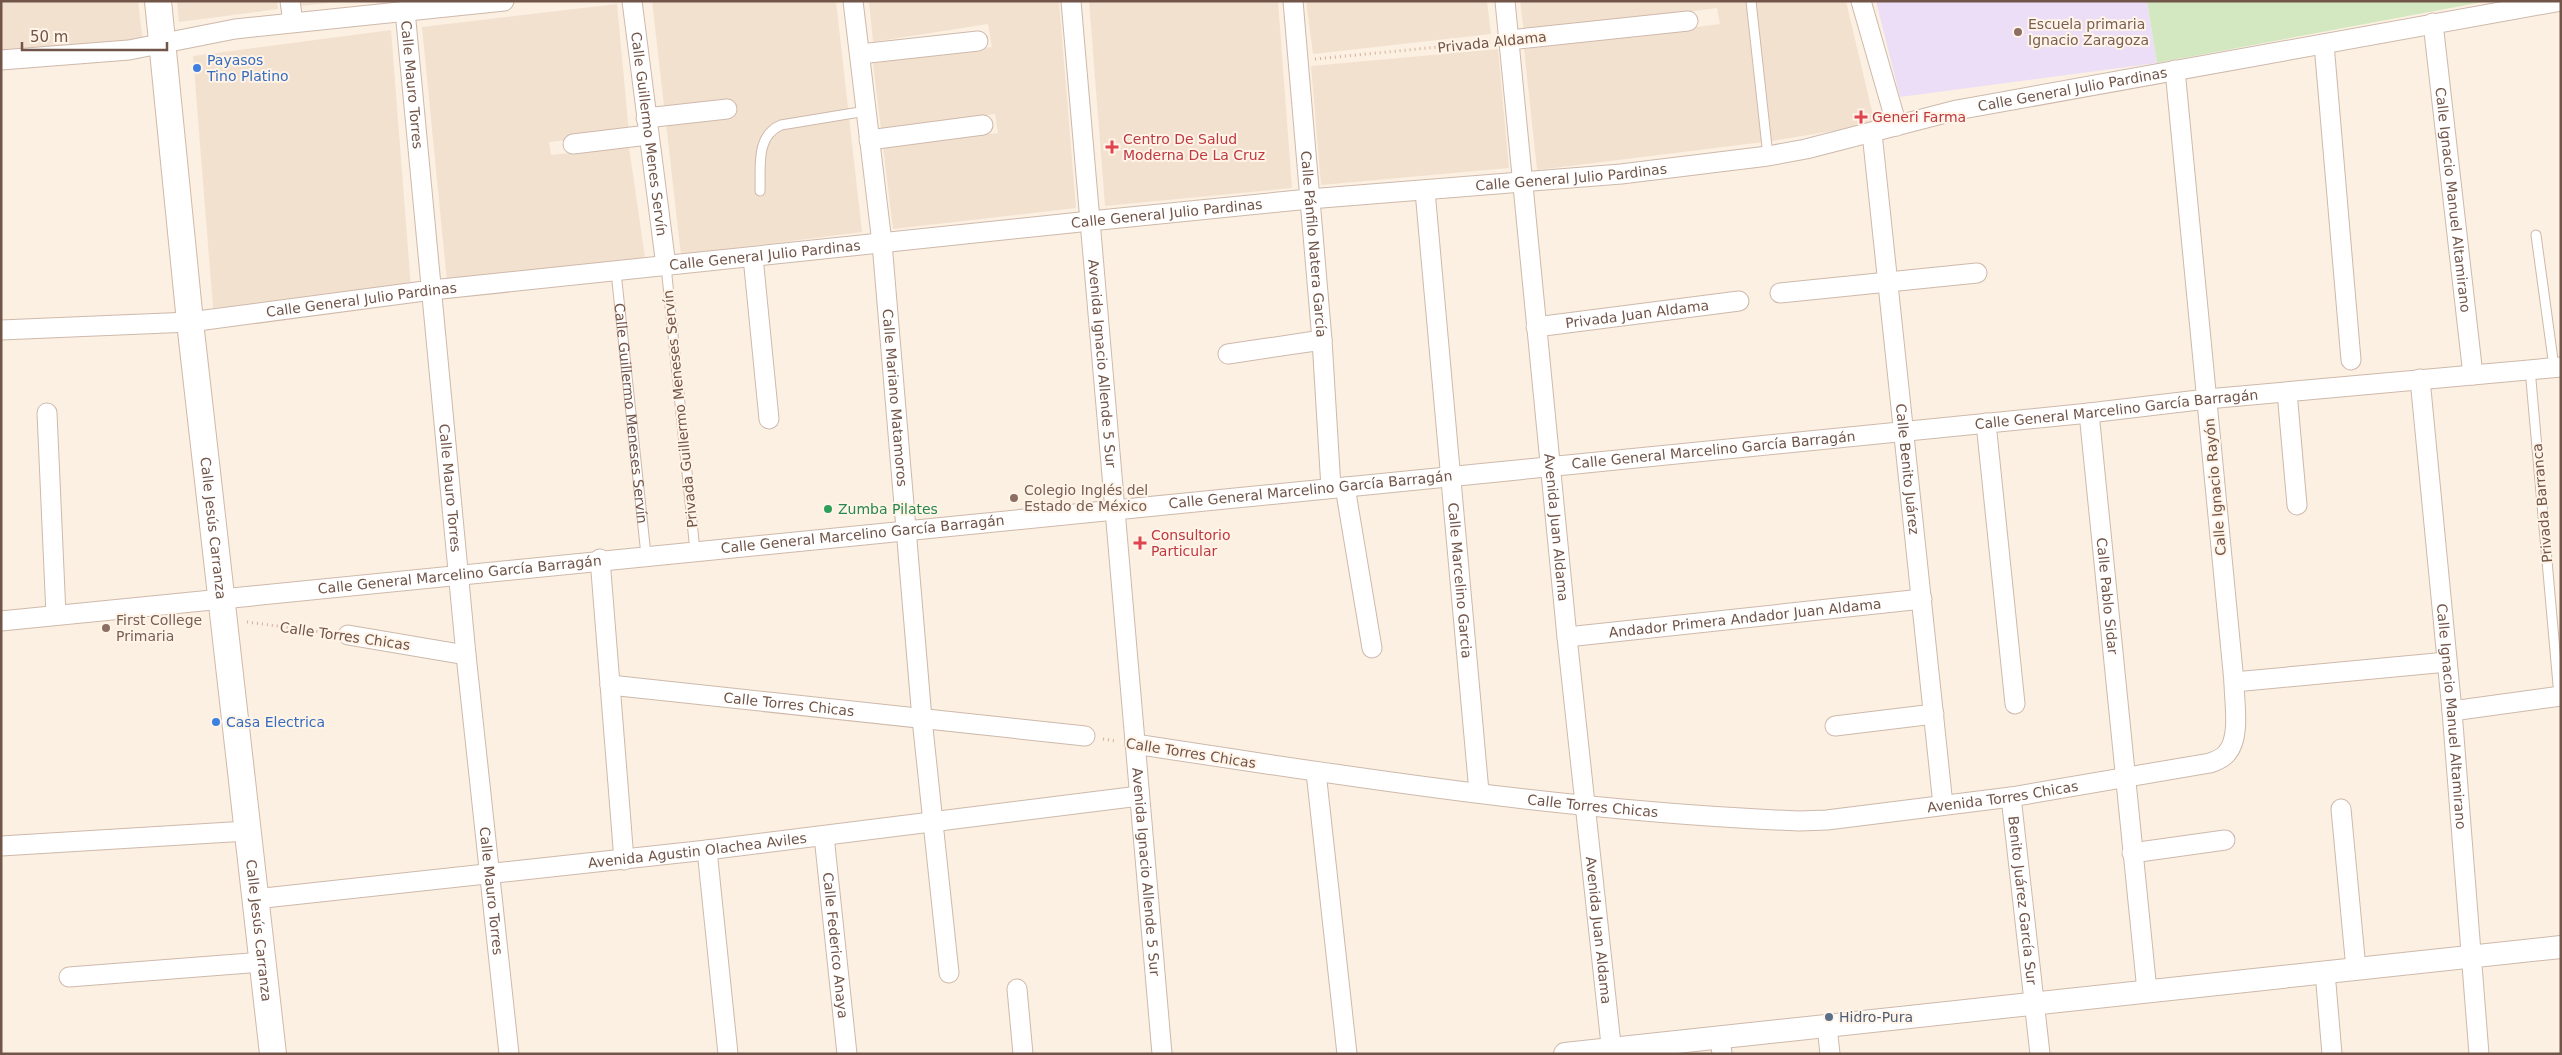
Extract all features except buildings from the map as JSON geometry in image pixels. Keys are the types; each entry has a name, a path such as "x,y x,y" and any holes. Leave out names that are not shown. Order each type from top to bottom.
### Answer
{"main road":[{"name":"Calle Jesús Carranza","path":"158,1 190,322 273,1054"}],"street":[{"path":"290,1 293,22"},
{"path":"1,60 91,54 235,29 504,1"},
{"name":"Calle Guillermo Menes Servín","path":"632,1 666,266"},
{"name":"Calle Mariano Matamoros","path":"854,1 882,244 908,531 922,718 935,823 949,973"},
{"name":"Avenida Ignacio Allende 5 Sur","path":"1071,1 1162,1054"},
{"name":"Calle Pánfilo Natera García","path":"1293,1 1309,200 1338,487 1372,648"},
{"name":"Avenida Juan Aldama","path":"1505,1 1584,804 1612,1051"},
{"path":"1861,1 1897,126"},
{"name":"Calle General Julio Pardinas","path":"1,330 190,322 432,290 1090,221 1309,200 1524,183 1768,156 1872,133 1957,110 2561,1"},
{"name":"Calle Mauro Torres","path":"405,12 458,575 488,874 509,1054"},
{"name":"Privada Aldama","path":"1509,40 1688,21"},
{"name":"Calle Ignacio Manuel Altamirano","path":"2433,24 2474,374"},
{"path":"860,54 978,41"},
{"path":"2324,44 2351,360"},
{"name":"Calle Ignacio Rayón","path":"2175,70 2234,682 2234,728 2232,743 2227,753"},
{"path":"573,144 727,109"},
{"path":"869,140 983,125"},
{"name":"Calle Benito Juárez","path":"1872,133 1905,431 1943,805"},
{"name":"Calle Marcelino Garcia","path":"1425,191 1449,477 1479,792"},
{"path":"753,257 768,419"},
{"path":"1780,293 1977,273"},
{"name":"Privada Juan Aldama","path":"1536,327 1739,301"},
{"path":"1228,354 1322,340"},
{"name":"Calle General Marcelino García Barragán","path":"1,621 56,615 223,610 458,575 600,559 908,531 1114,508 1449,477 2089,413 2206,399 2557,367"},
{"name":"Calle Ignacio Manuel Altamirano","path":"2420,379 2452,711 2479,1054"},
{"path":"2287,392 2297,505"},
{"path":"47,412 56,615"},
{"name":"Calle Pablo Sidar","path":"2089,413 2124,779 2147,991"},
{"path":"1986,423 2015,704"},
{"path":"600,559 624,860"},
{"name":"Andador Primera Andador Juan Aldama","path":"1567,637 1922,599"},
{"name":"Calle Torres Chicas","path":"348,635 466,655"},
{"path":"2234,682 2447,662"},
{"name":"Calle Torres Chicas","path":"610,685 1085,736"},
{"path":"2452,711 2560,696"},
{"path":"1835,726 1934,714"},
{"name":"Calle Torres Chicas","path":"1135,744 1316,772 1479,792 1584,804 1773,820"},
{"name":"Avenida Torres Chicas","path":"1773,820 1827,820 2011,797 2210,763 2227,753"},
{"path":"1316,772 1347,1054"},
{"name":"Avenida Agustin Olachea Aviles","path":"256,900 624,860 935,823 1139,796"},
{"name":"Benito Juárez García Sur","path":"2011,797 2040,1054"},
{"path":"2341,809 2356,969"},
{"path":"1,846 247,831"},
{"name":"Calle Federico Anaya","path":"824,836 847,1054"},
{"path":"2132,853 2225,840"},
{"path":"707,850 728,1054"},
{"path":"1565,1054 1721,1046 1828,1026 2561,947"},
{"path":"69,977 262,962"},
{"path":"2325,972 2332,1054"},
{"path":"1017,989 1023,1054"},
{"path":"1828,1026 1830,1054"}],"lane":[{"path":"1751,1 1768,156"},
{"path":"760,192 761,150 764,138 772,128 866,111"},
{"path":"2536,235 2557,367"},
{"name":"Privada Guillermo Meneses Servín","path":"666,266 695,551"},
{"name":"Calle Guillermo Meneses Servín","path":"616,272 646,556"},
{"name":"Privada Barranca","path":"2530,369 2560,696"}],"path":[{"name":"Privada Aldama","path":"1297,61 1509,40"},
{"name":"Calle Torres Chicas","path":"223,610 348,635"},
{"name":"Calle Torres Chicas","path":"1085,736 1135,744"}],"shaded area":[{"path":"1,1 138,1 143,42 1,51"},
{"path":"177,1 277,1 278,9 179,22"},
{"path":"301,1 347,1 301,6"},
{"path":"652,1 836,1 862,232 681,255"},
{"path":"869,1 1059,1 1076,208 893,229 883,147 998,133 995,114 881,130 873,63 992,47 988,24 873,42"},
{"path":"1089,1 1278,1 1292,188 1105,206"},
{"path":"1306,1 1487,1 1491,34 1313,54"},
{"path":"1520,1 1846,1 1875,124 1772,141 1537,170 1524,49 1720,24 1717,8 1524,33"},
{"name":"Escuela primaria Ignacio Zaragoza","path":"1876,1 2147,1 2157,63 1900,97"},
{"path":"617,4 629,133 549,142 551,155 629,147 645,258 447,282 422,27"},
{"path":"391,30 411,288 213,308 193,56"},
{"path":"1498,49 1509,168 1321,185 1311,66"}],"green space":[{"path":"2147,1 2488,1 2157,63"}],"place":[{"name":"Escuela primaria Ignacio Zaragoza","path":"2018,32"},
{"name":"Payasos Tino Platino","path":"197,68"},
{"name":"Generi Farma","path":"1861,117"},
{"name":"Centro De Salud Moderna De La Cruz","path":"1112,147"},
{"name":"Colegio Inglés del Estado de México","path":"1014,498"},
{"name":"Zumba Pilates","path":"828,509"},
{"name":"Consultorio Particular","path":"1140,543"},
{"name":"First College Primaria","path":"106,628"},
{"name":"Casa Electrica","path":"216,722"},
{"name":"Hidro-Pura","path":"1829,1017"}]}
